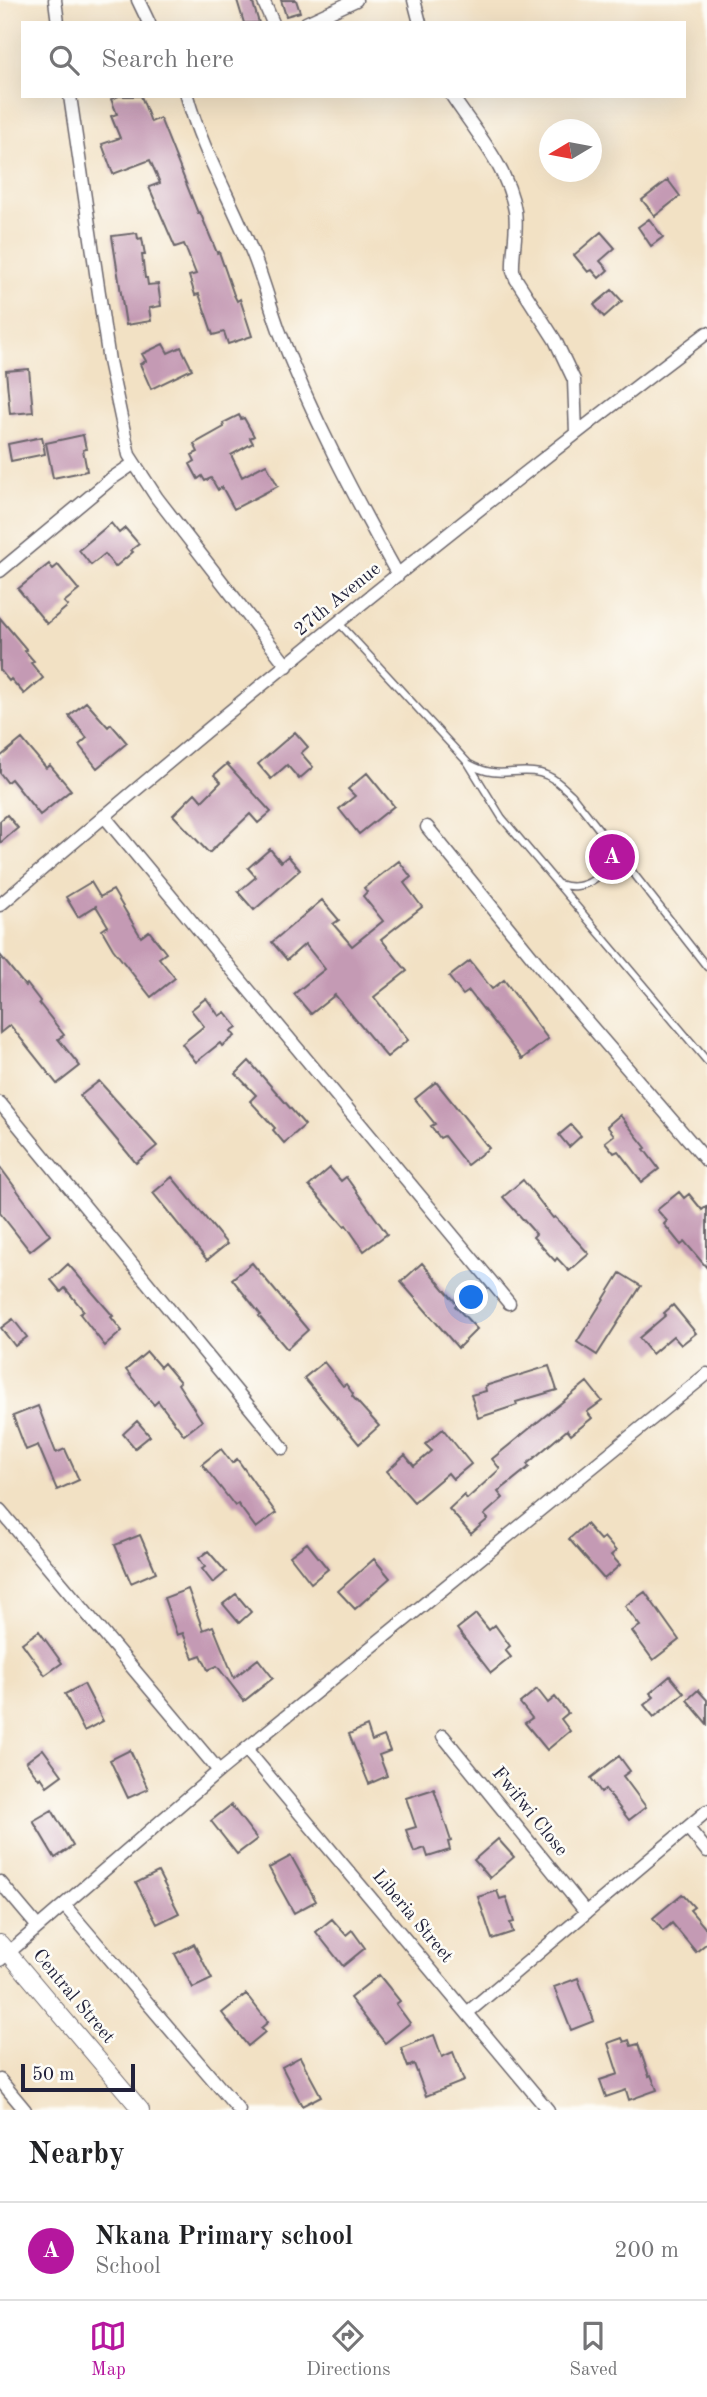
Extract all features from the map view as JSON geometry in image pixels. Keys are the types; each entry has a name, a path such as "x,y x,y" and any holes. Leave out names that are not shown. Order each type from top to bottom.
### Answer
{"street":[{"path":"55,0 58,21"},
{"path":"138,0 148,21"},
{"path":"263,0 272,21"},
{"path":"310,21 356,0"},
{"path":"414,0 419,21"},
{"path":"70,98 109,361 125,439 133,464 288,666"},
{"path":"188,98 195,125 254,255 279,330 324,436 398,575"},
{"path":"453,98 499,168 510,191 515,212 513,271 555,340 574,380 576,433"},
{"name":"27th Avenue","path":"0,905 104,816 492,498 707,332"},
{"path":"0,571 111,479 133,464"},
{"path":"104,816 509,1303"},
{"path":"427,827 547,975 707,1161"},
{"path":"0,1103 283,1448"},
{"path":"3,1952 38,1927 219,1771 707,1374"},
{"path":"0,1510 219,1771"},
{"name":"Fwifwi Close","path":"443,1736 586,1912"},
{"name":"Liberia Street","path":"246,1749 548,2110"},
{"path":"467,2013 707,1811"},
{"path":"688,1828 707,1851"},
{"path":"0,1882 38,1927"},
{"path":"64,1905 239,2110"},
{"name":"Central Street","path":"3,1952 141,2110"},
{"path":"0,2080 25,2110"}],"lane":[{"path":"339,624 468,763 502,818 707,1061"},
{"path":"468,763 489,772 539,773 556,780 572,795 707,967"},
{"path":"558,883 573,887 595,880 606,868 611,844"}],"building":[{"path":"237,0 252,0 258,21 243,21"},
{"path":"281,0 296,0 300,12 286,16"},
{"path":"142,98 151,122 160,118 198,213 200,212 217,253 219,252 234,295 237,301 240,299 252,336 228,344 224,332 213,335 199,294 195,295 189,276 196,274 184,244 175,247 149,187 160,183 150,160 113,174 102,144 120,138 111,116 117,114 111,99"},
{"path":"668,180 680,196 655,216 642,200"},
{"path":"649,219 663,237 651,246 638,227"},
{"path":"601,232 615,248 600,261 608,270 599,278 592,270 588,272 574,255"},
{"path":"137,233 138,239 142,238 145,278 148,285 158,284 161,306 149,308 151,321 126,325 112,236"},
{"path":"612,290 622,301 604,317 594,305"},
{"path":"163,344 168,353 181,347 192,369 151,389 140,364 146,361 142,354"},
{"path":"29,369 33,412 10,414 6,371"},
{"path":"239,415 241,419 244,418 254,436 250,438 253,443 231,455 242,477 266,464 278,486 234,509 222,487 218,490 211,478 205,481 202,476 198,479 190,464 195,461 192,455 198,452 194,444"},
{"path":"83,435 87,471 53,478 46,443"},
{"path":"42,437 45,454 11,461 8,444"},
{"path":"111,523 119,533 125,528 139,544 115,567 105,554 91,565 79,550"},
{"path":"49,564 53,569 58,565 79,590 64,602 68,606 47,624 18,589"},
{"path":"0,618 27,650 25,651 34,661 31,663 43,678 24,694 0,670"},
{"path":"86,702 108,727 111,724 127,743 97,768 79,745 87,738 69,716"},
{"path":"295,732 308,747 301,753 313,767 299,779 287,765 271,779 258,764"},
{"path":"22,739 46,768 50,765 71,790 40,815 11,779 7,782 0,773 0,757"},
{"path":"227,764 271,812 258,823 250,814 209,853 173,815 195,793 202,801 221,782 214,775"},
{"path":"367,773 394,806 359,834 339,809 355,796 348,789"},
{"path":"7,815 18,828 0,843 0,821"},
{"path":"270,849 281,862 288,856 300,870 254,910 238,892 256,877 248,868"},
{"path":"399,861 411,877 404,883 422,907 381,939 407,971 374,997 408,1040 387,1057 335,995 311,1014 294,994 325,969 305,944 287,960 272,942 322,900 339,920 333,924 352,946 383,921 363,896 367,892 364,888"},
{"path":"91,882 100,897 113,890 141,937 149,931 166,953 159,958 175,978 151,997 113,949 102,930 108,926 96,906 78,917 66,897"},
{"path":"0,955 40,1001 64,1035 58,1039 80,1066 57,1084 10,1025 0,1033"},
{"path":"470,961 492,989 504,980 548,1039 522,1059 469,991 463,995 449,977"},
{"path":"206,998 219,1016 225,1012 237,1027 231,1031 235,1036 222,1046 220,1043 196,1062 182,1044 204,1026 191,1010"},
{"path":"249,1061 305,1125 284,1143 273,1130 275,1128 250,1101 256,1095 236,1074"},
{"path":"99,1081 157,1146 136,1163 80,1096"},
{"path":"436,1082 489,1148 467,1165 444,1136 440,1138 431,1126 435,1124 415,1099"},
{"path":"620,1115 659,1169 642,1182 618,1151 614,1153 605,1142 614,1135 607,1126"},
{"path":"571,1125 581,1136 569,1147 559,1135"},
{"path":"0,1167 50,1235 30,1251 0,1213"},
{"path":"330,1168 341,1181 346,1177 387,1234 364,1251 346,1225 344,1226 309,1186"},
{"path":"172,1177 227,1244 207,1260 153,1193"},
{"path":"523,1180 553,1218 555,1217 589,1254 569,1271 557,1258 555,1261 533,1237 536,1234 503,1197"},
{"path":"679,1192 684,1198 689,1194 702,1210 707,1206 707,1268 685,1242 681,1245 664,1224 667,1221 657,1210"},
{"path":"252,1263 308,1330 287,1349 232,1279"},
{"path":"422,1263 457,1304 455,1306 477,1329 458,1348 401,1282"},
{"path":"68,1264 113,1316 111,1317 122,1331 105,1346 80,1314 84,1311 65,1288 61,1292 51,1280"},
{"path":"620,1273 641,1286 597,1355 577,1342"},
{"path":"673,1305 696,1333 681,1345 673,1336 652,1354 639,1338 666,1315 664,1313"},
{"path":"13,1319 27,1337 15,1346 1,1328"},
{"path":"147,1352 160,1367 164,1363 180,1382 178,1384 202,1421 184,1435 158,1401 154,1405 126,1370"},
{"path":"324,1362 343,1386 346,1384 352,1396 379,1426 359,1444 304,1378"},
{"path":"549,1366 557,1390 516,1402 517,1405 478,1418 471,1395 486,1391 485,1386"},
{"path":"587,1382 602,1401 587,1412 592,1418 571,1435 567,1430 527,1464 529,1467 498,1492 503,1498 484,1515 488,1519 471,1534 449,1509 464,1495 467,1499 500,1469 492,1459"},
{"path":"38,1406 56,1453 65,1449 79,1480 57,1490 38,1445 26,1450 13,1416"},
{"path":"137,1421 150,1436 135,1448 123,1434"},
{"path":"443,1429 471,1464 453,1479 448,1473 414,1502 387,1471 405,1455 414,1466 432,1451 425,1444"},
{"path":"221,1449 232,1463 237,1459 276,1513 256,1528 202,1464"},
{"path":"586,1524 600,1540 604,1537 616,1551 611,1555 620,1565 604,1579 569,1539"},
{"path":"140,1535 156,1572 131,1583 115,1545"},
{"path":"307,1543 328,1569 311,1583 290,1556"},
{"path":"208,1551 226,1572 213,1583 202,1569 205,1567 199,1558"},
{"path":"374,1559 390,1578 355,1609 338,1591"},
{"path":"188,1589 203,1630 213,1626 234,1678 258,1659 273,1678 244,1701 217,1666 208,1670 201,1655 193,1658 183,1633 177,1635 164,1598"},
{"path":"645,1592 679,1640 653,1660 632,1631 640,1626 625,1606"},
{"path":"236,1594 251,1612 239,1623 223,1604"},
{"path":"476,1614 489,1630 495,1625 510,1646 505,1650 511,1657 491,1673 457,1629"},
{"path":"39,1631 62,1663 45,1675 22,1643"},
{"path":"670,1676 684,1693 654,1717 644,1705 654,1697 650,1693"},
{"path":"84,1684 103,1721 84,1731 65,1694"},
{"path":"537,1689 548,1703 555,1697 568,1713 561,1719 570,1731 547,1750 525,1723 532,1718 520,1703"},
{"path":"698,1690 707,1700 707,1724 687,1700"},
{"path":"367,1726 372,1741 384,1736 390,1751 379,1755 387,1776 369,1784 349,1734"},
{"path":"43,1749 62,1775 47,1786 26,1762"},
{"path":"130,1750 148,1789 128,1798 110,1760"},
{"path":"619,1756 630,1771 623,1776 646,1807 629,1820 605,1789 601,1792 591,1778"},
{"path":"434,1789 451,1841 448,1842 450,1850 428,1857 425,1848 414,1852 406,1830 416,1827 406,1798"},
{"path":"231,1805 257,1839 237,1854 211,1821"},
{"path":"52,1810 73,1846 55,1858 33,1821"},
{"path":"498,1839 514,1857 490,1878 474,1860"},
{"path":"291,1856 316,1901 294,1913 269,1868"},
{"path":"158,1872 179,1913 157,1924 136,1883"},
{"path":"497,1891 500,1899 506,1897 514,1922 510,1923 513,1932 492,1939 478,1897"},
{"path":"682,1894 694,1907 690,1910 707,1930 707,1943 696,1952 672,1923 663,1931 653,1918"},
{"path":"332,1919 346,1935 352,1930 365,1948 343,1966 316,1932"},
{"path":"194,1944 212,1979 193,1988 175,1954"},
{"path":"379,1975 400,2001 396,2004 410,2023 385,2043 350,1998"},
{"path":"578,1978 594,2021 571,2030 554,1987"},
{"path":"246,1994 268,2022 261,2028 265,2032 248,2046 222,2013"},
{"path":"434,2035 442,2057 453,2052 464,2081 426,2096 414,2064 408,2067 401,2048"},
{"path":"622,2038 624,2042 629,2040 631,2046 638,2044 657,2090 629,2100 626,2090 606,2097 600,2080 618,2074 608,2043"},
{"path":"300,2057 321,2096 302,2106 282,2067"}],"place":[{"name":"Nkana Primary school","path":"612,857"}]}
